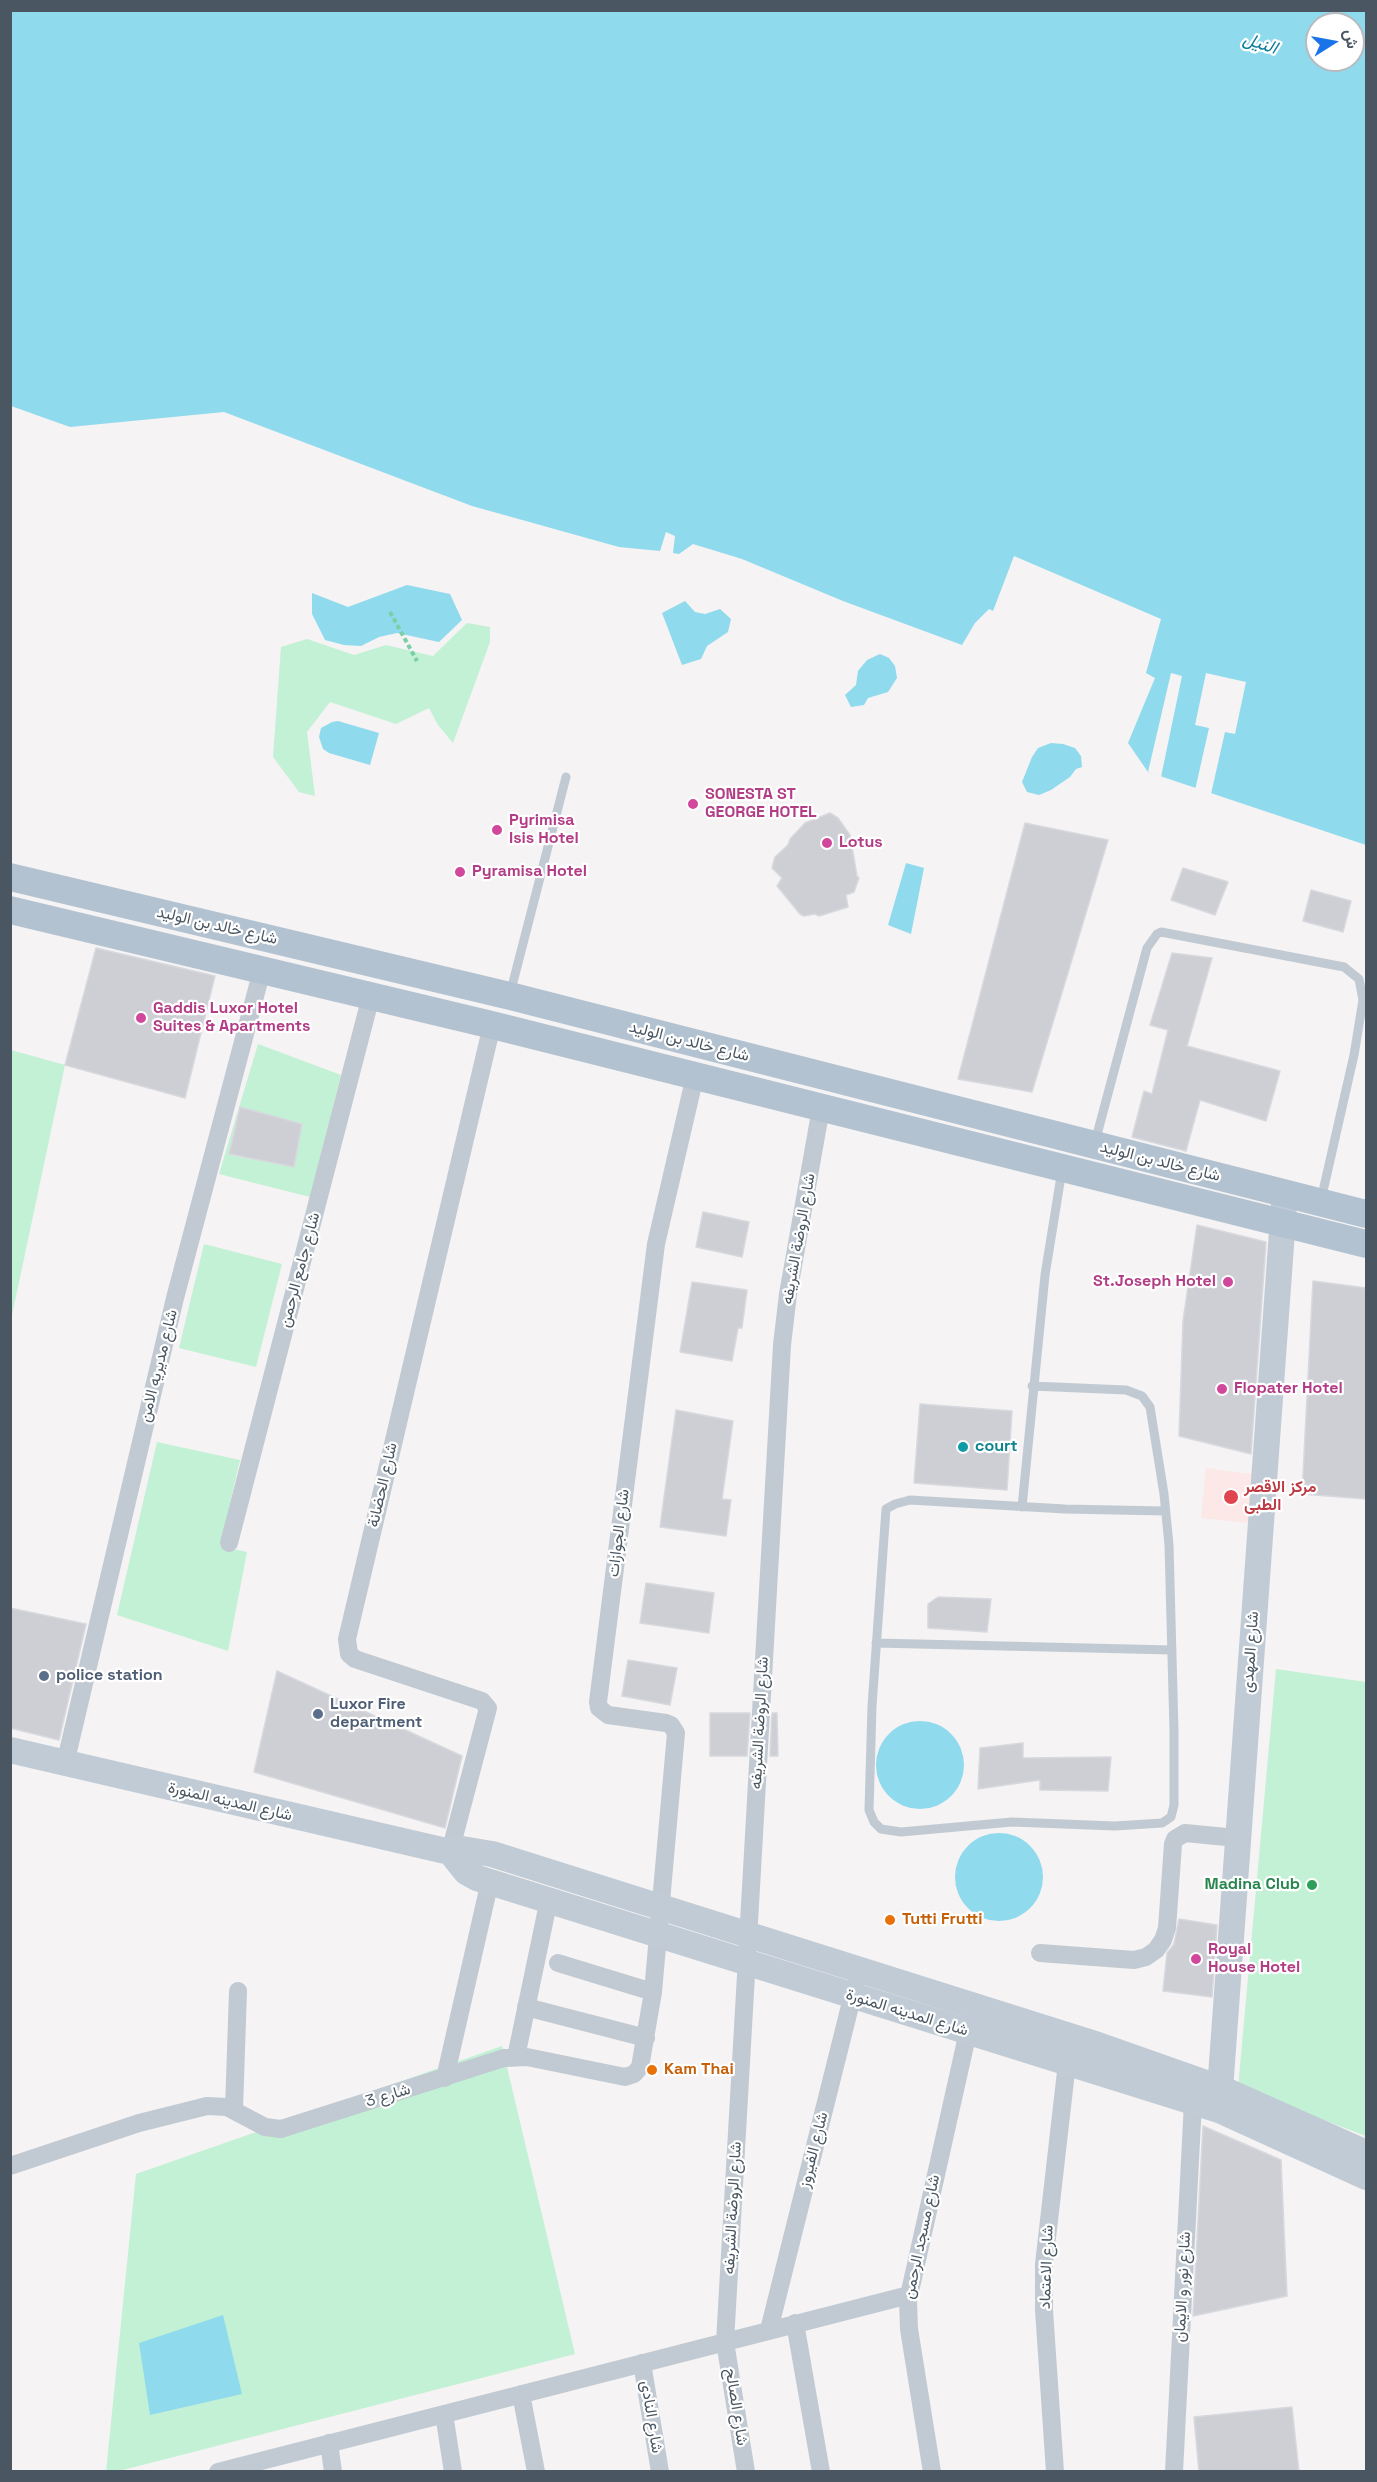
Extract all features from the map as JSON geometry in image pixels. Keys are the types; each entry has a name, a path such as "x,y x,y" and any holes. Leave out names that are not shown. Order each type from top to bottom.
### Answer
{"main road":[{"name":"شارع خالد بن الوليد","path":"10,877 510,996 1366,1214"},
{"name":"شارع خالد بن الوليد","path":"10,910 492,1024 1366,1244"},
{"path":"1075,1171 1094,1145"},
{"name":"شارع المهدى","path":"1220,2099 1237,1838 1282,1222 1286,1194"},
{"name":"شارع المدينه المنورة","path":"10,1750 450,1852 462,1849 477,1850 974,2005 1366,2153"},
{"name":"شارع المدينه المنورة","path":"450,1852 466,1872 657,1935 1193,2102 1220,2099 1366,2177"}],"street":[{"name":"شارع مديريه الامن","path":"65,1764 175,1298 262,970"},
{"name":"شارع جامع الرحمن","path":"229,1543 371,996"},
{"name":"شارع الحضانة","path":"450,1852 488,1713 486,1704 355,1659 350,1654 347,1639 492,1024"},
{"name":"شارع الجوازات","path":"657,1935 676,1733 671,1725 666,1723 608,1715 599,1708 598,1702 656,1244 694,1076"},
{"name":"شارع الروضة الشريفه","path":"725,2342 782,1345 788,1294 822,1108"},
{"path":"1040,1953 1134,1960 1146,1957 1156,1950 1167,1928 1172,1850 1175,1839 1185,1833 1237,1838"},
{"path":"445,2078 490,1881"},
{"path":"516,2057 549,1899"},
{"name":"شارع 3","path":"10,2166 169,2115 207,2106 217,2105 234,2109 266,2127 281,2129 493,2062 516,2057 625,2078 634,2074 640,2067 653,1992 657,1935"},
{"path":"558,1963 653,1992"},
{"name":"شارع الفيروز","path":"769,2331 859,1970"},
{"path":"234,2109 238,1991"},
{"name":"شارع مسجد الرحمن","path":"932,2472 909,2329 909,2295 974,2005"},
{"path":"526,2007 646,2038"},
{"name":"شارع الاعتماد","path":"1055,2472 1044,2310 1044,2264 1067,2063"},
{"name":"شارع نور و الايمان","path":"1174,2472 1193,2102"},
{"path":"218,2472 909,2295"},
{"path":"795,2324 820,2472"},
{"name":"شارع الصالح","path":"725,2342 746,2472"},
{"name":"شارع النادى","path":"642,2363 660,2472"},
{"path":"521,2394 536,2472"},
{"path":"444,2414 453,2472"},
{"path":"329,2443 333,2472"}],"lane":[{"path":"510,996 566,777"},
{"path":"1094,1145 1147,948 1157,934 1161,932 1344,967 1359,979 1363,1000 1354,1055 1320,1203"},
{"path":"1022,1507 1032,1386 1045,1275 1075,1171"},
{"path":"1032,1386 1126,1390 1142,1396 1150,1407 1165,1511 1169,1545 1174,1805 1167,1821 1115,1826 1012,1822 902,1832 881,1829 874,1822 869,1810 872,1706 886,1509 910,1500 1022,1507 1165,1511"},
{"path":"876,1643 1172,1650"}],"path":[{"path":"390,612 417,661"}],"shaded area":[{"name":"مركز الاقصر الطبى","path":"1206,1468 1259,1475 1257,1524 1201,1518"}],"green space":[{"path":"467,623 490,627 490,642 453,743 438,725 429,708 396,724 330,702 307,732 315,796 299,792 273,757 281,647 307,639 354,655 386,645 433,656"},
{"path":"258,1044 341,1075 310,1197 219,1174","holes":["240,1107 302,1124 294,1167 230,1155"]},
{"path":"10,1050 65,1065 11,1320"},
{"path":"204,1244 282,1264 256,1367 179,1348"},
{"path":"157,1442 240,1460 220,1546 247,1552 228,1651 117,1615"},
{"name":"Madina Club","path":"1276,1669 1366,1682 1366,2136 1238,2088"},
{"path":"502,2046 575,2354 119,2471 106,2472 136,2174"}],"water":[{"name":"النيل","path":"11,11 1366,11 1366,845 1148,772 1128,743 1155,678 1146,673 1161,619 1014,556 993,611 989,609 975,623 962,645 843,601 742,559 693,544 679,554 673,553 675,536 666,532 660,551 619,547 472,506 224,412 70,427 11,406"},
{"path":"407,585 450,594 462,620 439,642 397,633 379,637 361,646 344,645 325,640 312,614 312,593 348,607"},
{"path":"685,601 695,612 705,614 720,609 731,619 728,632 707,646 701,659 682,665 662,613"},
{"path":"880,654 889,658 895,666 897,678 888,692 868,698 864,705 851,707 845,695 856,685 858,671 867,660"},
{"path":"338,721 379,733 370,765 329,753 323,749 319,737 321,728"},
{"path":"1051,743 1075,748 1081,756 1082,767 1076,769 1070,777 1051,790 1039,795 1027,792 1022,782 1032,757 1038,748"},
{"path":"906,863 924,868 911,934 888,925"},
{"path":"920,1721 937,1724 951,1734 961,1748 964,1765 961,1782 951,1796 937,1806 920,1809 903,1806 889,1796 879,1782 876,1765 879,1748 889,1734 903,1724"},
{"path":"999,1833 1016,1836 1030,1846 1040,1860 1043,1877 1040,1894 1030,1908 1016,1918 999,1921 982,1918 968,1908 958,1894 955,1877 958,1860 968,1846 982,1836"},
{"path":"223,2315 242,2394 150,2415 139,2343"}],"pier":[{"path":"1171,673 1182,676 1161,777 1148,772"},
{"path":"1206,673 1246,682 1235,734 1225,732 1211,794 1195,790 1209,728 1195,725"}],"building":[{"path":"830,813 838,818 850,835 859,878 854,892 846,895 848,907 819,916 815,914 804,916 777,886 782,878 772,868 775,857 788,845 790,839 805,823"},
{"path":"1025,823 1108,840 1032,1092 958,1079"},
{"path":"1183,868 1228,882 1215,915 1171,900"},
{"path":"1311,890 1351,901 1343,932 1303,921"},
{"name":"Gaddis Luxor Hotel Suites & Apartments","path":"96,948 215,976 185,1098 65,1065"},
{"path":"1172,953 1212,958 1187,1046 1280,1071 1266,1121 1200,1100 1186,1151 1132,1137 1144,1091 1152,1094 1168,1030 1150,1025"},
{"path":"240,1107 302,1124 294,1167 229,1154"},
{"path":"703,1212 749,1222 742,1257 696,1247"},
{"path":"1197,1225 1266,1242 1251,1454 1179,1436 1183,1321"},
{"path":"1313,1281 1366,1288 1366,1499 1302,1494"},
{"path":"692,1282 747,1290 742,1328 738,1328 732,1361 680,1352"},
{"name":"court","path":"920,1404 1012,1411 1007,1490 914,1483"},
{"path":"676,1410 733,1421 722,1499 731,1500 726,1536 660,1527"},
{"path":"646,1583 714,1593 709,1633 640,1623"},
{"path":"938,1597 991,1599 987,1632 928,1628 928,1604"},
{"name":"police station","path":"10,1608 86,1624 59,1740 10,1728"},
{"path":"628,1660 677,1668 670,1705 622,1696"},
{"name":"Luxor Fire department","path":"277,1671 462,1756 445,1828 254,1772"},
{"path":"710,1713 750,1713 747,1756 710,1756"},
{"path":"772,1713 777,1713 778,1756 770,1756"},
{"path":"1023,1743 1023,1758 1111,1757 1108,1791 1040,1790 1040,1780 978,1789 980,1748"},
{"name":"Royal House Hotel","path":"1179,1919 1217,1925 1212,1997 1163,1991 1167,1953 1174,1944"},
{"path":"1203,2126 1281,2160 1287,2296 1193,2316"},
{"path":"1292,2407 1299,2472 1199,2472 1194,2417"}],"place":[{"name":"SONESTA ST GEORGE HOTEL","path":"693,804"},
{"name":"Pyrimisa Isis Hotel","path":"497,830"},
{"name":"Lotus","path":"827,843"},
{"name":"Pyramisa Hotel","path":"460,872"},
{"name":"Gaddis Luxor Hotel Suites & Apartments","path":"141,1018"},
{"name":"St.Joseph Hotel","path":"1228,1282"},
{"name":"Flopater Hotel","path":"1222,1389"},
{"name":"court","path":"963,1447"},
{"name":"مركز الاقصر الطبى","path":"1231,1497"},
{"name":"police station","path":"44,1676"},
{"name":"Luxor Fire department","path":"318,1714"},
{"name":"Madina Club","path":"1312,1885"},
{"name":"Tutti Frutti","path":"890,1920"},
{"name":"Royal House Hotel","path":"1196,1959"},
{"name":"Kam Thai","path":"652,2070"}]}
